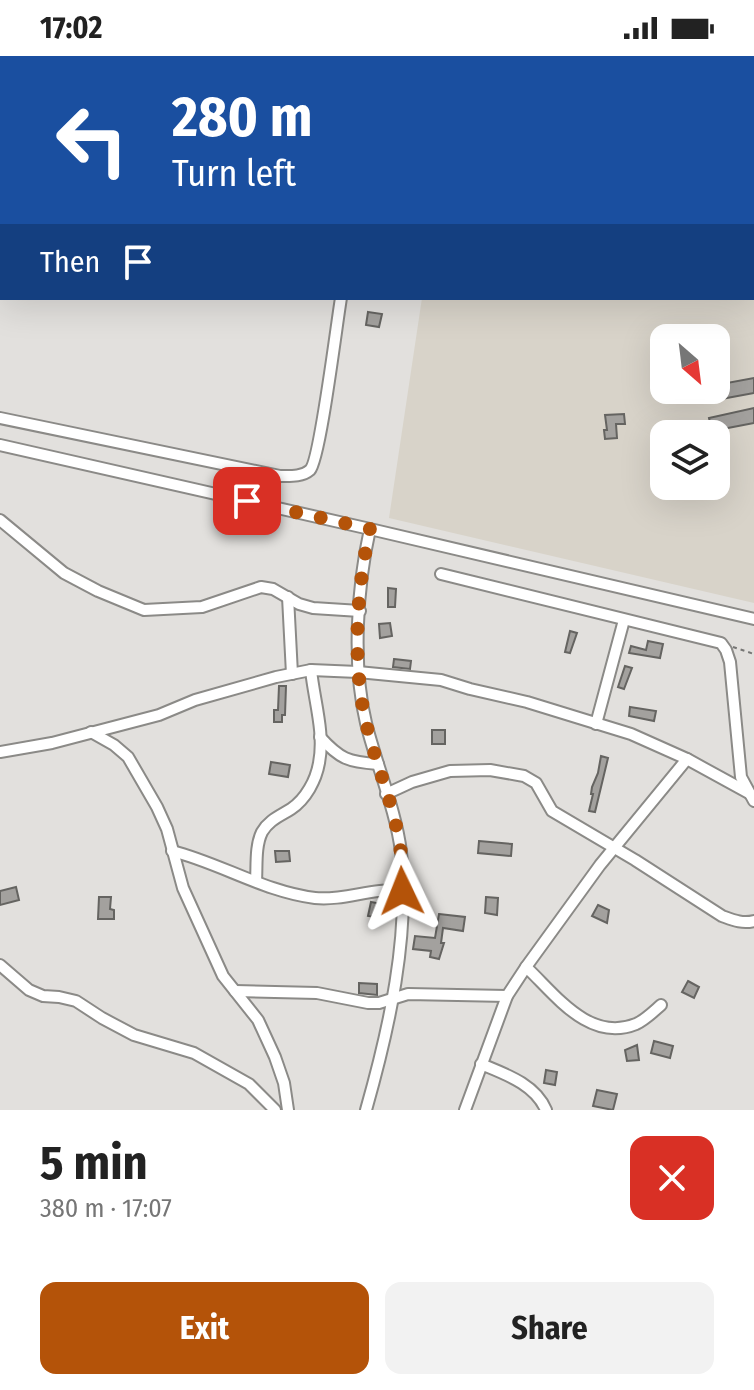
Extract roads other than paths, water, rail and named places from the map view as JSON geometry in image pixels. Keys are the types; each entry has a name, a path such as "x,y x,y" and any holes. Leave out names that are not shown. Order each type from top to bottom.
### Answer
{"street":[{"path":"0,418 280,476 302,475 311,469 317,450 341,300"},
{"path":"0,445 754,619"},
{"path":"0,520 64,573 144,610 202,607 261,587 273,589 313,608 360,611"},
{"path":"366,1110 384,1046 401,930 402,891 399,841 365,721 358,672 362,565 370,529"},
{"path":"441,574 721,643 730,662 741,777 752,797"},
{"path":"288,597 292,674"},
{"path":"596,724 624,620"},
{"path":"0,752 52,743 159,715 195,700 292,674 311,670 358,672 451,682 631,734 687,759 752,797"},
{"path":"256,881 261,834 271,821 305,796 319,762 320,737 311,670"},
{"path":"91,732 128,757 157,807 167,829 183,888 223,976 258,1020 275,1057 284,1083 288,1110"},
{"path":"320,737 345,759 378,764"},
{"path":"465,1110 507,996 600,865 687,759"},
{"path":"386,794 412,782 450,771 490,770 524,776 536,783 552,811 722,916 748,923 754,921"},
{"path":"172,851 195,856 288,892 312,897 332,899 389,889 402,891"},
{"path":"0,965 29,990 43,996 76,1001 134,1035 194,1053 249,1084 275,1110"},
{"path":"526,967 579,1017 595,1025 622,1027 635,1024 661,1005"},
{"path":"235,991 317,993 368,1003 379,1003 408,994 507,996"},
{"path":"481,1064 533,1091 546,1110"}]}
